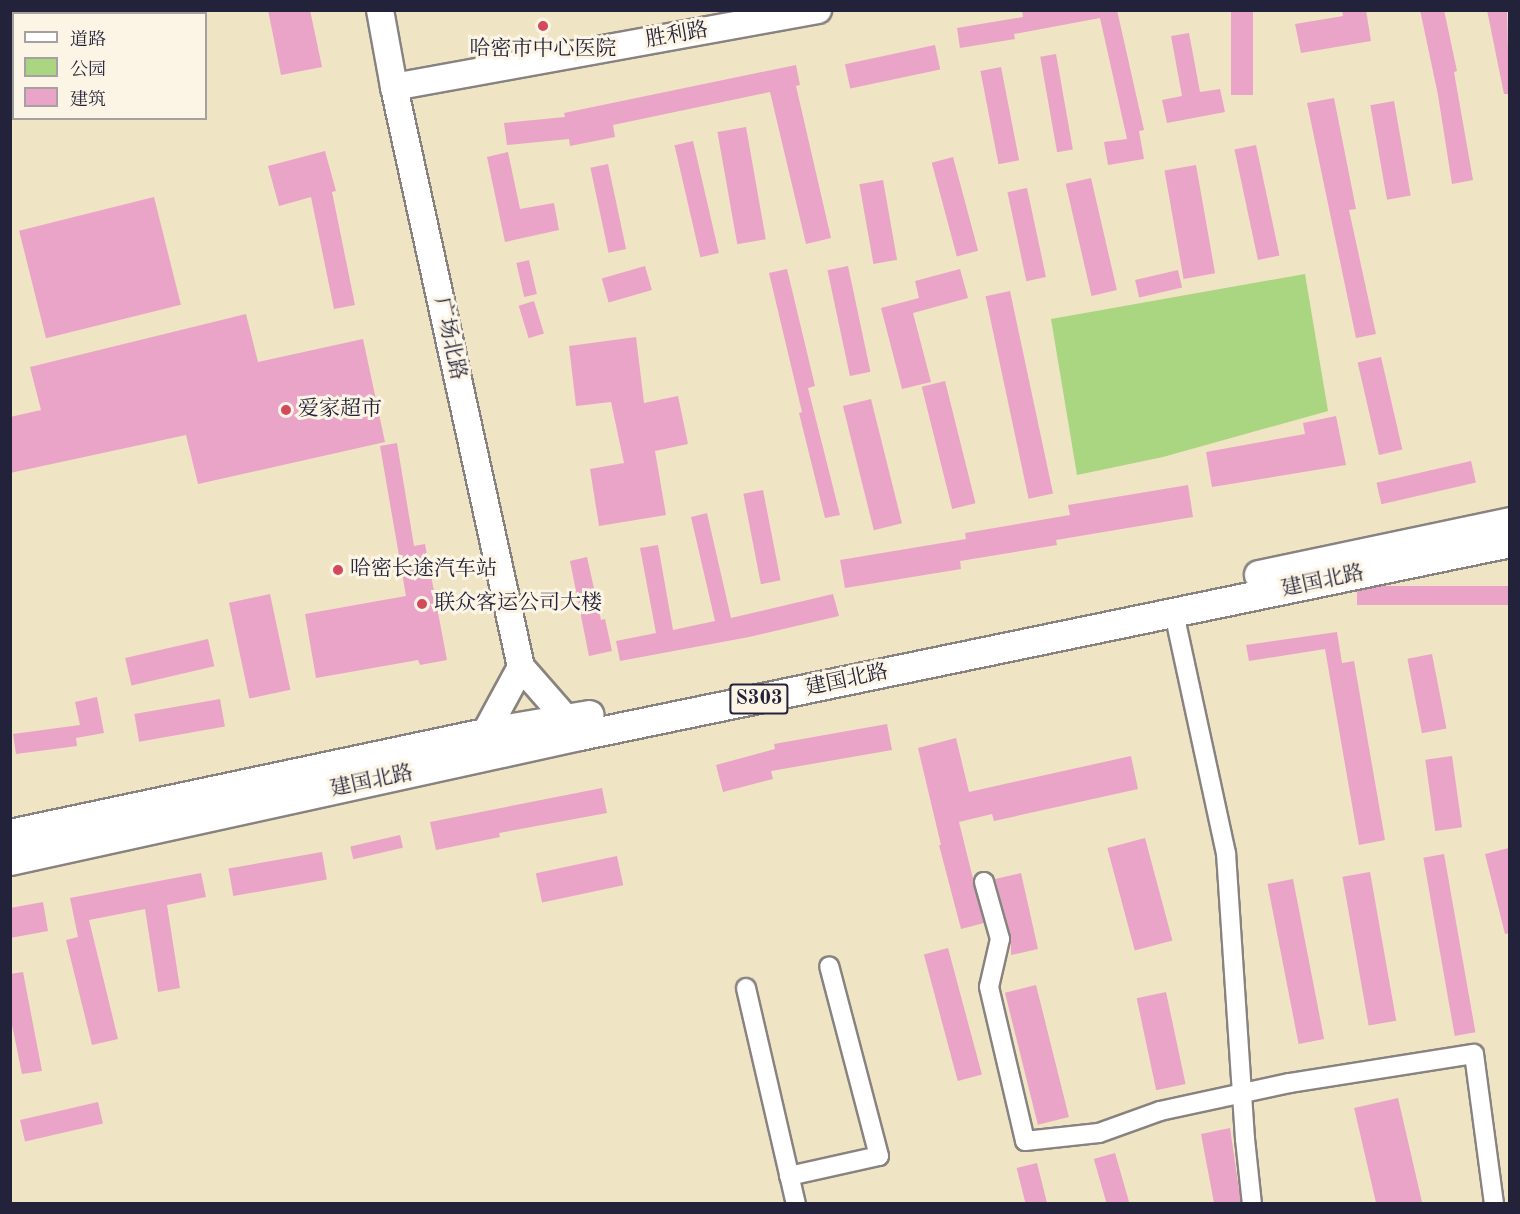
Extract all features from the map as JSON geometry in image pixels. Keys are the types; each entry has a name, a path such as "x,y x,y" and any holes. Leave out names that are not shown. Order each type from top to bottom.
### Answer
{"main road":[{"name":"广场北路","path":"380,10 394,87 521,667"},
{"name":"胜利路","path":"394,87 818,10"},
{"name":"建国北路","path":"10,861 470,761 575,728 1509,522"},
{"name":"建国北路","path":"10,834 484,733 575,728 1174,613 1509,543"},
{"path":"470,761 521,667 575,728"}],"street":[{"path":"1174,613 1226,854 1252,1203"},
{"path":"984,882 1000,939 988,987 1025,1142 1099,1133 1160,1111 1243,1093 1474,1053 1494,1203"},
{"path":"789,1176 879,1156 829,966"},
{"path":"746,988 796,1203"}],"green space":[{"path":"1305,274 1328,411 1163,457 1077,475 1051,319"}],"building":[{"path":"268,10 310,10 322,67 281,75"},
{"path":"1022,10 1117,10 1144,130 1139,131 1144,159 1108,165 1104,142 1127,139 1100,18 1014,34 1015,39 960,48 957,28 1023,17"},
{"path":"1231,10 1253,10 1253,95 1231,95"},
{"path":"1342,10 1366,10 1371,41 1301,53 1295,24 1343,16"},
{"path":"1420,10 1444,10 1457,71 1454,72 1473,180 1452,184 1438,95"},
{"path":"1487,10 1507,10 1509,94 1504,94"},
{"path":"1189,33 1200,92 1220,89 1225,112 1167,123 1162,100 1182,96 1171,36"},
{"path":"935,45 940,69 850,89 845,64"},
{"path":"1056,54 1073,150 1057,152 1040,57"},
{"path":"796,65 800,85 796,86 831,238 806,244 770,92 613,125 615,137 570,146 569,139 507,145 504,123 565,117 564,113"},
{"path":"1001,67 1019,160 999,164 980,71"},
{"path":"1334,98 1356,209 1349,210 1376,334 1356,338 1307,103"},
{"path":"1394,101 1411,196 1387,200 1370,105"},
{"path":"746,127 766,239 737,244 717,132"},
{"path":"693,141 719,253 700,257 674,145"},
{"path":"1256,145 1279,256 1258,260 1234,150"},
{"path":"325,151 336,191 332,192 355,305 334,309 311,197 279,206 268,166"},
{"path":"508,152 520,209 554,203 559,230 505,242 487,157"},
{"path":"953,157 978,251 957,256 932,163"},
{"path":"608,164 626,249 608,253 590,168"},
{"path":"1196,165 1215,273 1184,279 1164,171"},
{"path":"1091,178 1117,290 1092,296 1066,184"},
{"path":"883,180 897,260 873,264 859,184"},
{"path":"1027,188 1046,277 1026,281 1007,192"},
{"path":"154,197 181,305 46,338 19,231"},
{"path":"529,260 537,294 524,297 516,263"},
{"path":"645,266 652,290 609,302 602,278"},
{"path":"848,266 870,372 850,376 827,270"},
{"path":"787,269 815,386 808,388 840,515 825,518 799,413 802,412 769,273"},
{"path":"960,269 968,298 913,313 931,382 902,389 881,308 919,298 915,281"},
{"path":"1178,270 1182,288 1139,297 1135,280"},
{"path":"1010,291 1053,493 1029,499 986,296"},
{"path":"534,301 544,334 529,338 519,306"},
{"path":"246,314 258,362 363,339 385,442 198,484 186,435 10,473 10,417 41,410 30,367"},
{"path":"636,337 644,403 678,396 688,444 655,451 666,515 599,526 590,469 624,463 611,402 576,406 569,346"},
{"path":"1381,357 1402,450 1379,455 1358,362"},
{"path":"945,381 975,503 952,509 922,387"},
{"path":"871,399 902,523 874,530 843,406"},
{"path":"1336,416 1346,465 1212,487 1206,452 1305,434 1303,423"},
{"path":"397,443 414,546 425,544 447,660 420,665 418,660 316,678 305,614 406,596 380,446"},
{"path":"1471,461 1476,482 1381,504 1376,483"},
{"path":"1188,485 1193,517 1056,540 1057,545 960,561 961,569 845,588 840,560 966,539 965,533 1070,515 1068,505"},
{"path":"763,490 781,580 761,584 743,494"},
{"path":"707,513 731,618 833,594 839,616 749,637 620,661 616,641 656,633 640,548 658,545 673,630 715,621 691,517"},
{"path":"587,557 601,620 605,619 612,651 589,656 570,561"},
{"path":"1357,586 1509,586 1509,605 1357,605"},
{"path":"270,594 290,690 249,699 229,603"},
{"path":"1337,632 1342,663 1354,661 1385,840 1359,845 1325,649 1249,661 1246,645"},
{"path":"208,639 214,666 131,685 125,658"},
{"path":"1432,654 1447,729 1422,733 1407,659"},
{"path":"97,697 104,733 76,738 77,746 16,754 13,734 80,725 75,702"},
{"path":"220,699 225,727 139,742 134,714"},
{"path":"887,724 892,750 771,771 773,779 723,792 716,765 775,749 774,744"},
{"path":"956,738 969,792 1131,756 1138,789 994,821 992,814 959,822 984,923 961,929 939,845 941,845 918,748"},
{"path":"1452,756 1462,827 1435,831 1425,760"},
{"path":"602,788 607,813 499,833 500,837 436,850 430,822"},
{"path":"400,835 403,848 353,859 350,846"},
{"path":"1145,838 1172,940 1135,950 1107,848"},
{"path":"1509,848 1509,933 1505,934 1485,854"},
{"path":"322,852 327,880 233,896 228,868"},
{"path":"1444,854 1475,1032 1455,1036 1423,858"},
{"path":"617,856 623,885 542,903 536,873"},
{"path":"1370,872 1396,1021 1369,1026 1342,877"},
{"path":"201,873 206,897 167,905 180,988 158,992 145,909 89,920 118,1039 92,1045 66,940 78,937 70,898"},
{"path":"1021,873 1038,949 1011,955 1011,936 995,879"},
{"path":"1293,879 1324,1039 1299,1044 1267,884"},
{"path":"43,902 48,931 10,938 10,908"},
{"path":"948,948 982,1075 958,1081 924,954"},
{"path":"23,972 42,1071 22,1074 10,1015 10,974"},
{"path":"1036,985 1069,1117 1038,1125 1005,993"},
{"path":"1166,992 1186,1084 1156,1090 1137,998"},
{"path":"1398,1098 1422,1203 1376,1204 1354,1108"},
{"path":"98,1102 103,1123 25,1141 20,1120"},
{"path":"1230,1128 1241,1203 1214,1203 1201,1134"},
{"path":"1115,1153 1129,1203 1107,1204 1094,1159"},
{"path":"1037,1163 1047,1203 1026,1204 1017,1168"}],"place":[{"name":"哈密市中心医院","path":"543,26"},
{"name":"爱家超市","path":"286,410"},
{"name":"哈密长途汽车站","path":"338,570"},
{"name":"联众客运公司大楼","path":"422,604"}]}
